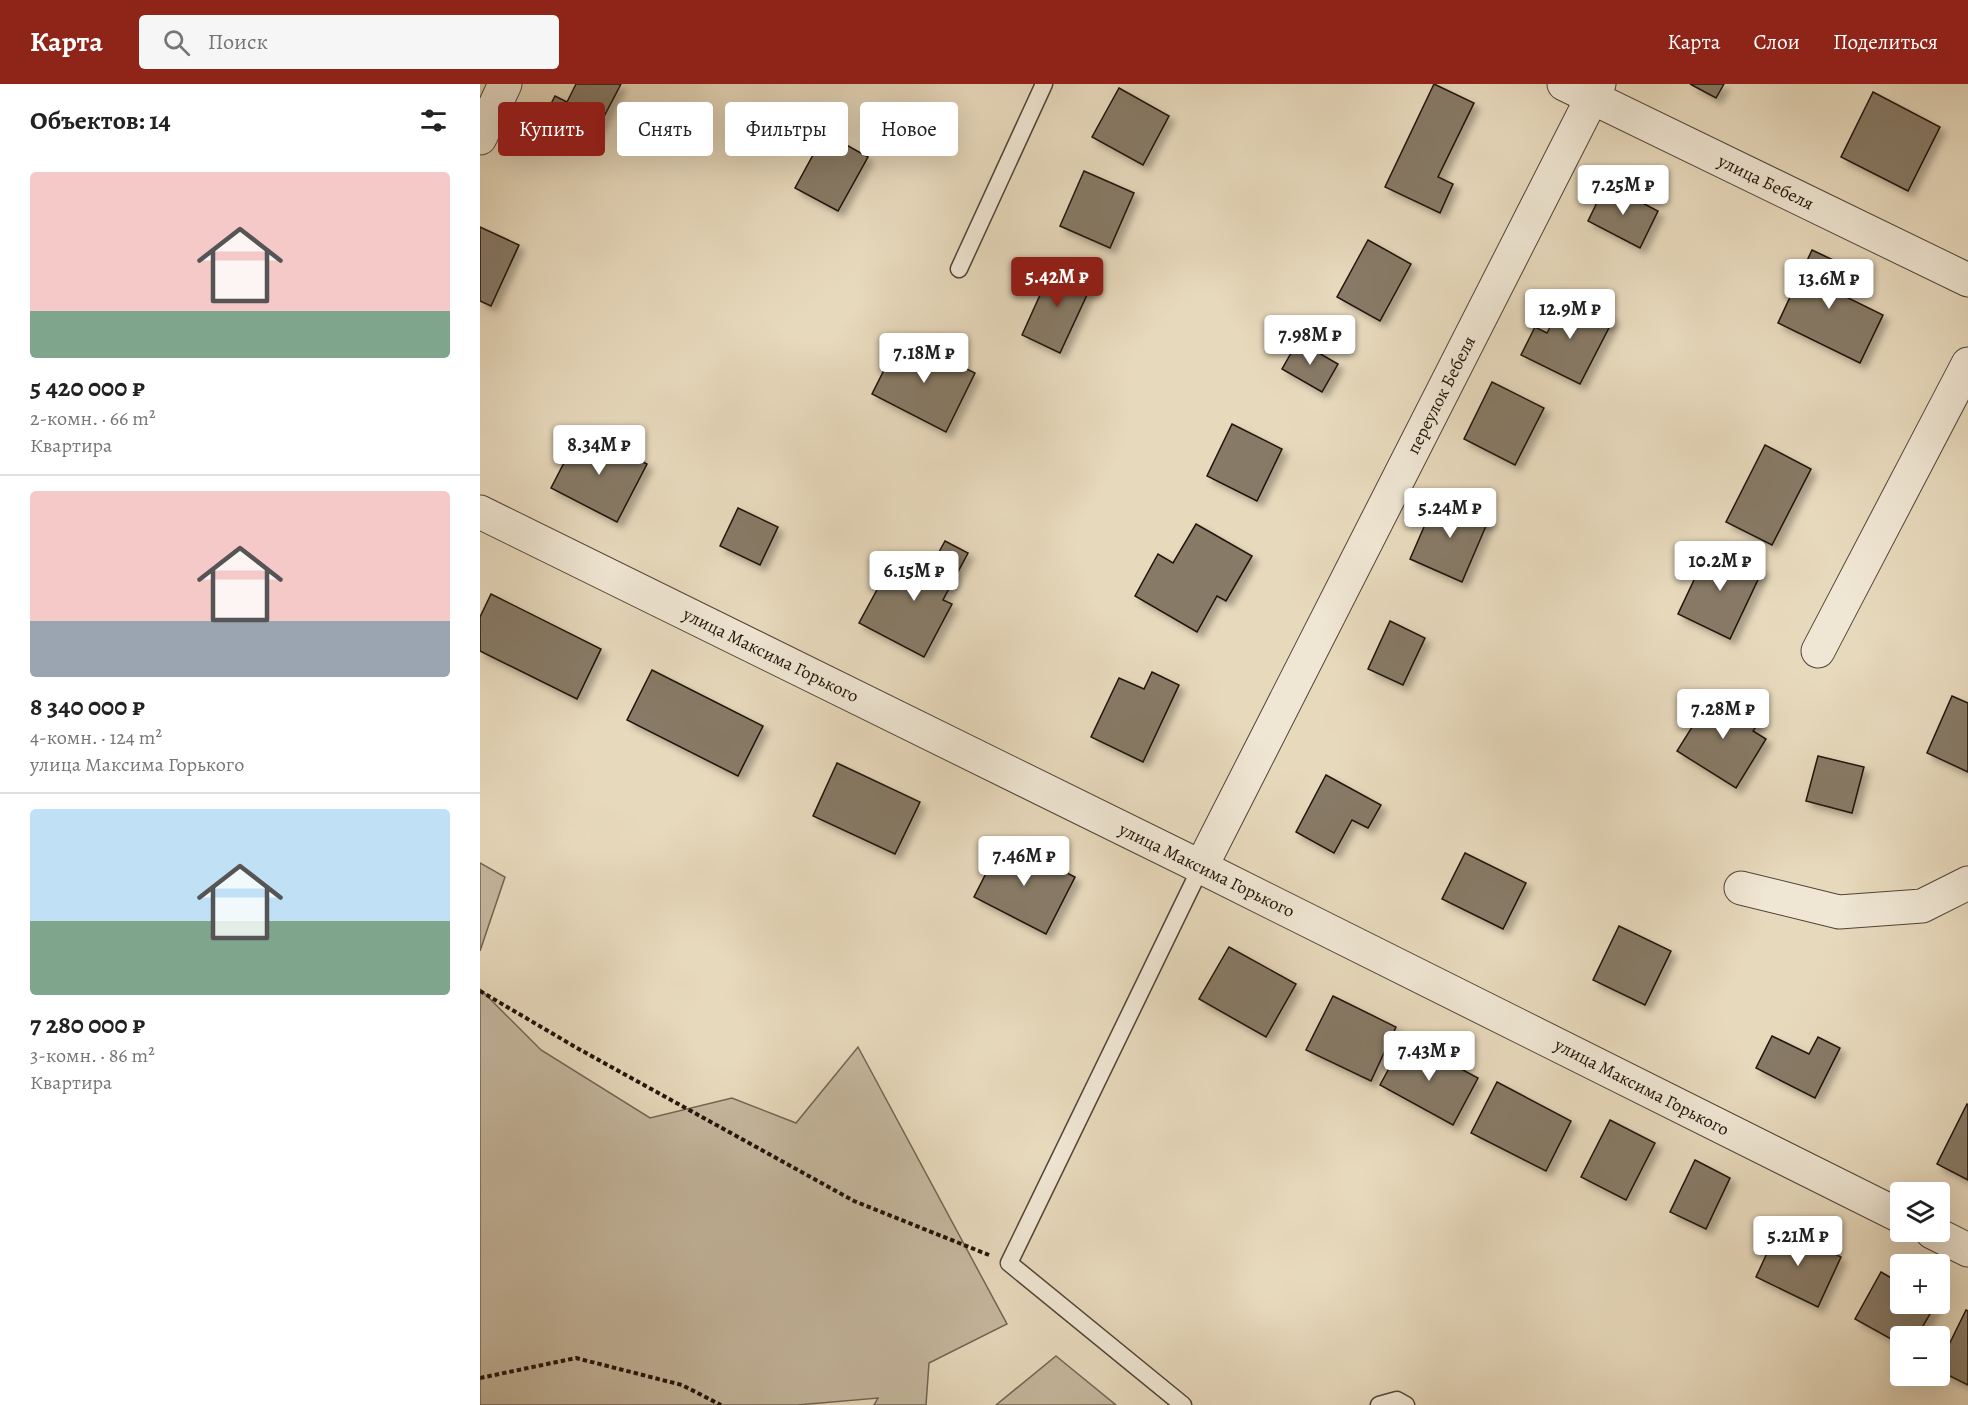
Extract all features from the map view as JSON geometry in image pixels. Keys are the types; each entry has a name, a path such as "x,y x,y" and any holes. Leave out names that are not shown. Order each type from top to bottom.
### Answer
{"street":[{"path":"480,138 505,84"},
{"name":"улица Бебеля","path":"1585,89 1968,280"},
{"name":"переулок Бебеля","path":"1201,867 1585,89"},
{"path":"1818,651 1968,364"},
{"name":"улица Максима Горького","path":"480,512 1201,867 1890,1211"},
{"path":"1741,888 1839,912 1922,906 1968,884"},
{"path":"1950,1241 1968,1250"}],"lane":[{"path":"958,269 1044,84"},
{"path":"1183,1405 1009,1263 1201,867"},
{"path":"1379,1405 1396,1400 1406,1405"}],"path":[{"path":"480,991 577,1048 854,1201 1009,1263"},
{"path":"480,1378 576,1358 682,1385 721,1405"}],"shaded area":[{"path":"480,863 505,877 480,951"},
{"path":"480,989 541,1050 650,1118 732,1098 796,1123 858,1047 1007,1324 929,1363 926,1405 874,1405 878,1398 797,1405 480,1405"},
{"path":"1056,1356 1116,1405 996,1405"}],"building":[{"path":"576,84 621,84 605,115 605,102 567,102"},
{"path":"1434,84 1474,103 1438,177 1453,184 1440,213 1385,187"},
{"path":"1690,84 1724,84 1716,98"},
{"path":"1119,88 1169,116 1143,165 1092,137"},
{"path":"1873,92 1940,127 1908,191 1841,157"},
{"path":"555,96 567,102 552,102"},
{"path":"848,146 860,153 860,156 868,157 838,211 795,188 812,156 848,156"},
{"path":"1084,171 1134,193 1110,248 1060,226"},
{"path":"1606,184 1658,211 1640,248 1588,221"},
{"path":"480,227 519,245 491,306 480,301"},
{"path":"1368,240 1411,264 1380,321 1337,297"},
{"path":"1812,250 1848,267 1836,292 1883,315 1860,363 1778,323"},
{"path":"1054,264 1093,282 1060,353 1022,335"},
{"path":"1567,294 1614,318 1580,384 1521,355 1535,327 1547,333"},
{"path":"901,336 975,373 946,432 872,394"},
{"path":"1298,341 1338,364 1322,392 1282,369"},
{"path":"1492,382 1544,408 1515,465 1464,439"},
{"path":"1232,424 1282,449 1257,501 1207,476"},
{"path":"581,430 647,464 617,522 551,488"},
{"path":"1765,445 1811,469 1772,545 1726,522"},
{"path":"1437,497 1489,519 1462,582 1410,559"},
{"path":"738,508 778,527 760,565 720,546"},
{"path":"1196,524 1252,556 1226,601 1217,596 1197,632 1135,596 1158,554 1173,563"},
{"path":"945,541 968,553 943,600 952,604 924,657 859,623 891,564 923,581"},
{"path":"1711,544 1763,569 1730,639 1678,614"},
{"path":"491,594 601,649 577,699 480,651 480,617"},
{"path":"1390,621 1425,638 1403,685 1368,669"},
{"path":"652,670 763,726 738,776 627,720"},
{"path":"1152,672 1179,685 1143,762 1091,737 1119,678 1144,689"},
{"path":"1714,692 1760,721 1753,731 1766,739 1736,788 1677,751"},
{"path":"1952,696 1968,703 1968,772 1927,753"},
{"path":"1818,756 1864,767 1852,813 1806,801"},
{"path":"837,763 920,802 895,854 813,816"},
{"path":"1326,775 1381,805 1368,828 1352,820 1334,853 1296,832"},
{"path":"1003,840 1075,877 1046,934 974,897"},
{"path":"1465,853 1526,883 1503,929 1442,899"},
{"path":"1619,926 1671,951 1645,1005 1593,980"},
{"path":"1229,947 1296,984 1266,1037 1199,999"},
{"path":"1333,996 1396,1027 1371,1081 1306,1050"},
{"path":"1772,1036 1809,1054 1818,1037 1840,1048 1815,1098 1756,1068"},
{"path":"1405,1039 1478,1078 1453,1125 1380,1085"},
{"path":"1497,1082 1571,1121 1546,1171 1471,1133"},
{"path":"1968,1105 1968,1180 1937,1164"},
{"path":"1610,1120 1655,1143 1626,1200 1581,1177"},
{"path":"1695,1160 1730,1178 1706,1229 1670,1212"},
{"path":"1779,1227 1841,1257 1818,1307 1756,1277"},
{"path":"1881,1272 1890,1277 1890,1314 1930,1314 1923,1326 1890,1326 1890,1338 1855,1319"},
{"path":"1966,1310 1968,1311 1968,1385 1950,1376 1950,1343"}]}
